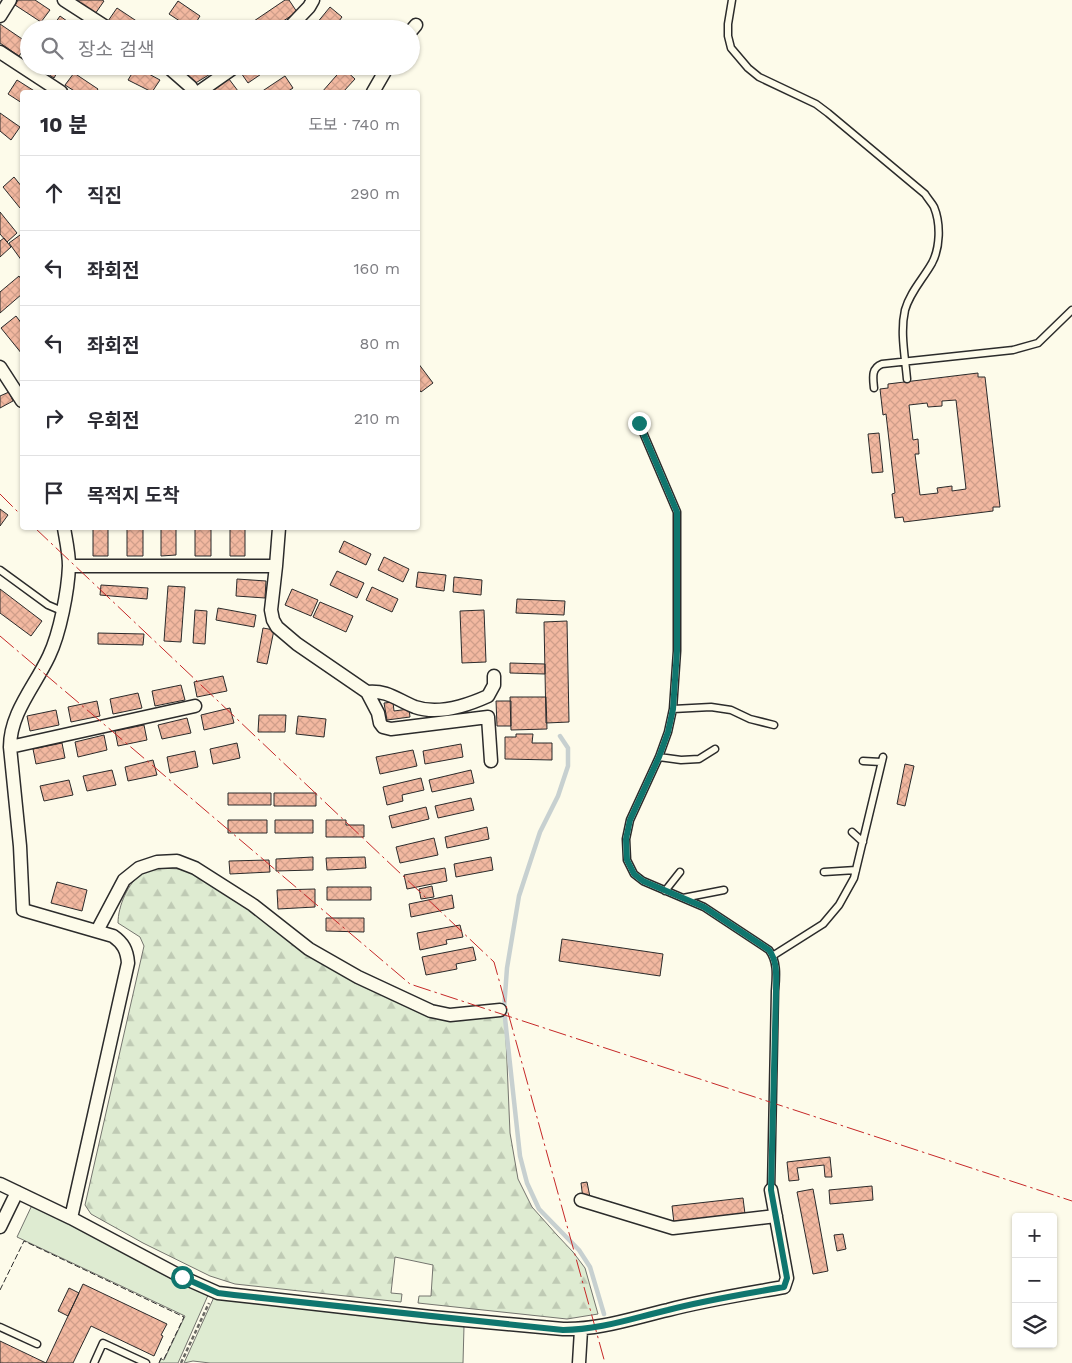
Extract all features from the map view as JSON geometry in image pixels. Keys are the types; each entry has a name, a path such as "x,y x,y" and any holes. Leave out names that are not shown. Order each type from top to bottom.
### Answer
{"street":[{"path":"0,16 10,0"},
{"path":"64,0 95,20"},
{"path":"297,20 309,7 312,0"},
{"path":"0,52 20,65"},
{"path":"35,75 58,90"},
{"path":"177,75 192,90"},
{"path":"202,90 223,75"},
{"path":"374,90 383,75"},
{"path":"0,368 20,398"},
{"path":"64,530 69,566 56,639 49,657 15,719 10,733 20,846 23,910 113,936 122,942 127,952 128,963 71,1218"},
{"path":"279,530 271,610 277,627 297,644 367,692 378,713 380,723 384,727 391,729 488,717 491,761"},
{"path":"69,566 276,566"},
{"path":"367,692 385,692 414,707 433,710 467,704 488,696 494,685 494,676"},
{"path":"10,747 195,706"},
{"path":"97,931 124,880 139,868 157,862 178,861 196,868 253,905 309,949 358,977 431,1011 450,1015 500,1010"},
{"path":"0,1184 213,1291 431,1317 563,1330 581,1330 618,1323 670,1309 784,1287 787,1278 771,1190"},
{"path":"0,1227 17,1192"},
{"path":"581,1200 673,1228 776,1216"},
{"path":"579,1363 581,1330"}],"lane":[{"path":"732,0 728,36 731,48 748,68 759,77 816,104 828,113 926,194 934,208 938,223 936,253 912,293 906,310 903,330 907,379"},
{"path":"874,388 874,370 877,366 1029,347 1038,343 1072,310"},
{"path":"639,423 677,512 678,642 673,709 668,732 659,757 630,820 626,839 627,860 634,874 643,881 704,907 774,955 776,963 776,991 771,1190"},
{"path":"0,570 48,605 62,611"},
{"path":"673,709 711,707 731,710 750,719 774,724"},
{"path":"659,757 681,760 699,759 715,749"},
{"path":"774,955 823,924 839,905 854,878 882,760 863,761"},
{"path":"852,832 863,842"},
{"path":"824,872 856,870"},
{"path":"665,891 680,872"},
{"path":"683,898 724,890"},
{"path":"0,1327 36,1344"},
{"path":"94,1363 103,1343 146,1363"}],"path":[{"path":"181,1363 213,1291"}],"green space":[{"path":"157,868 182,869 192,872 253,911 308,954 451,1019 505,1016 510,1133 518,1179 532,1207 585,1268 598,1314 567,1319 418,1303 419,1296 431,1296 433,1265 395,1257 391,1293 402,1294 401,1302 235,1284 210,1276 143,1243 91,1214 85,1205 144,946 140,937 118,923 118,916 125,895 132,883 145,871"},
{"path":"33,1203 209,1293 178,1363 159,1363 161,1359 164,1360 185,1316 17,1237"},
{"path":"215,1295 228,1299 464,1326 463,1363 210,1363 193,1361 184,1363"}],"building":[{"path":"18,0 35,0 50,10 42,20 38,20 15,5"},
{"path":"75,0 102,0 104,1 95,14"},
{"path":"285,0 289,0 297,12 285,20 255,20"},
{"path":"178,1 200,16 198,20 178,20 169,14"},
{"path":"330,7 342,17 340,20 319,20"},
{"path":"117,8 135,20 109,20"},
{"path":"60,16 66,20 57,20"},
{"path":"0,24 20,38 20,55 19,56 0,43"},
{"path":"72,75 77,75 98,89 73,90 65,85"},
{"path":"131,75 151,75 160,80 153,90 148,90 128,80"},
{"path":"188,75 209,75 194,84"},
{"path":"242,75 260,75 248,83"},
{"path":"337,75 351,75 355,79 345,90 324,90"},
{"path":"285,76 293,88 290,90 264,90"},
{"path":"229,79 237,90 212,90"},
{"path":"17,80 33,90 20,90 20,102 8,94"},
{"path":"0,113 20,127 11,140 0,131"},
{"path":"14,177 20,184 20,208 3,187"},
{"path":"0,212 17,233 7,242 0,234"},
{"path":"20,235 20,258 9,243"},
{"path":"4,238 11,247 0,257 0,241"},
{"path":"19,276 20,296 0,313 0,292"},
{"path":"16,316 20,321 20,352 1,328"},
{"path":"420,366 433,383 421,392 420,391"},
{"path":"978,373 978,377 985,377 1000,507 993,507 993,511 904,522 903,517 895,518 892,494 895,493 886,414 883,415 880,389 888,388 888,384","holes":["956,400 966,489 952,491 952,486 937,488 938,493 920,495 915,454 919,454 918,439 913,440 909,405 927,403 928,407 942,406 942,401"]},
{"path":"9,392 13,401 0,408 0,396"},
{"path":"879,433 883,472 872,473 868,434"},
{"path":"0,509 8,515 0,526"},
{"path":"93,530 108,530 108,556 93,556"},
{"path":"127,530 143,530 143,556 127,556"},
{"path":"161,530 176,530 176,555 161,556"},
{"path":"195,530 211,530 211,556 195,556"},
{"path":"230,530 245,530 245,556 230,556"},
{"path":"344,541 371,554 366,565 339,552"},
{"path":"384,557 409,569 403,582 378,570"},
{"path":"337,571 364,583 357,598 330,585"},
{"path":"418,572 446,575 444,591 416,587"},
{"path":"454,577 482,580 481,595 453,592"},
{"path":"237,579 266,581 265,598 236,596"},
{"path":"101,585 148,588 147,599 100,595"},
{"path":"168,586 185,587 181,642 164,641"},
{"path":"372,587 398,599 392,612 366,600"},
{"path":"0,589 42,621 31,636 0,613"},
{"path":"292,589 318,600 311,616 285,605"},
{"path":"517,599 565,601 564,615 516,613"},
{"path":"320,602 353,616 346,632 313,617"},
{"path":"218,608 256,615 254,627 216,620"},
{"path":"195,610 207,611 205,644 193,643"},
{"path":"484,610 486,662 462,663 460,611"},
{"path":"567,621 569,722 546,723 544,622"},
{"path":"263,628 274,630 267,664 257,662"},
{"path":"98,633 144,634 143,645 98,644"},
{"path":"510,663 545,664 545,674 510,673"},
{"path":"223,676 227,691 197,697 194,682"},
{"path":"181,685 185,700 155,706 152,691"},
{"path":"138,693 142,708 113,714 110,699"},
{"path":"510,697 546,697 547,729 511,730"},
{"path":"97,701 100,716 71,722 68,707"},
{"path":"496,701 511,701 511,726 497,726"},
{"path":"393,702 394,711 409,709 410,717 387,720 384,703"},
{"path":"230,708 234,723 204,730 201,715"},
{"path":"56,710 59,725 30,731 27,716"},
{"path":"259,715 286,715 285,732 258,732"},
{"path":"298,716 326,719 324,737 296,734"},
{"path":"187,718 191,733 162,739 158,725"},
{"path":"144,725 147,740 118,746 115,731"},
{"path":"516,734 533,734 532,743 552,743 552,760 505,759 505,737 516,737"},
{"path":"104,735 107,750 78,757 75,742"},
{"path":"62,743 65,758 36,764 33,749"},
{"path":"237,743 240,758 213,764 210,749"},
{"path":"461,744 463,757 425,764 423,751"},
{"path":"413,750 417,766 380,774 376,757"},
{"path":"195,751 198,767 170,773 167,757"},
{"path":"153,760 157,775 128,781 125,767"},
{"path":"905,764 914,766 905,806 897,804"},
{"path":"112,770 116,785 87,791 83,776"},
{"path":"471,770 474,783 432,792 429,780"},
{"path":"421,778 424,790 402,795 403,801 387,805 383,787"},
{"path":"69,780 73,795 44,801 40,786"},
{"path":"228,793 271,793 271,805 228,805"},
{"path":"274,793 316,793 316,806 274,806"},
{"path":"471,798 474,810 438,818 435,806"},
{"path":"426,807 429,819 392,828 389,816"},
{"path":"228,820 267,820 267,833 228,833"},
{"path":"275,820 313,820 313,833 275,833"},
{"path":"326,820 346,820 346,825 364,825 364,837 326,837"},
{"path":"487,827 489,839 447,848 445,837"},
{"path":"434,838 438,855 400,863 396,847"},
{"path":"313,857 313,870 276,871 276,859"},
{"path":"365,857 366,868 327,870 326,858"},
{"path":"491,857 493,870 456,877 454,864"},
{"path":"269,860 270,872 230,874 229,861"},
{"path":"445,868 447,881 407,889 404,875"},
{"path":"57,882 87,890 82,911 51,903"},
{"path":"432,886 434,897 421,899 419,889"},
{"path":"327,887 371,887 371,900 327,900"},
{"path":"315,889 315,907 278,909 277,890"},
{"path":"452,895 454,908 411,917 409,904"},
{"path":"326,918 364,918 364,932 326,931"},
{"path":"460,925 463,937 446,940 447,944 420,950 417,933"},
{"path":"562,939 663,954 660,976 559,961"},
{"path":"473,947 476,960 456,964 457,969 426,975 422,957"},
{"path":"830,1157 832,1177 825,1177 824,1165 797,1168 799,1180 789,1181 787,1162"},
{"path":"587,1182 590,1197 583,1199 581,1183"},
{"path":"872,1186 873,1200 830,1204 829,1190"},
{"path":"813,1189 828,1271 813,1274 797,1192"},
{"path":"743,1198 745,1214 674,1223 672,1206"},
{"path":"843,1234 846,1249 837,1251 834,1235"},
{"path":"83,1284 167,1324 154,1356 91,1326 73,1363 46,1363"},
{"path":"69,1288 79,1293 68,1316 58,1311"},
{"path":"0,1341 46,1363 0,1363"}],"waterway":[{"path":"560,736 568,748 568,766 558,796 540,832 519,896 507,968 504,1009 520,1156 527,1183 539,1209 579,1250 590,1267 604,1314"}],"fence":[{"path":"0,1290 24,1241 184,1317 164,1359 161,1358 159,1363"}],"power":[{"path":"0,494 20,514"},
{"path":"37,530 494,962 605,1363"},
{"path":"0,636 410,984 1072,1201"}],"route":[{"path":"182,1277 218,1293 563,1330 581,1330 618,1323 670,1309 784,1287 787,1278 771,1190 776,991 776,963 774,955 704,907 643,881 634,874 627,860 626,839 630,820 659,757 668,732 673,709 678,616 677,512 639,423"}]}
